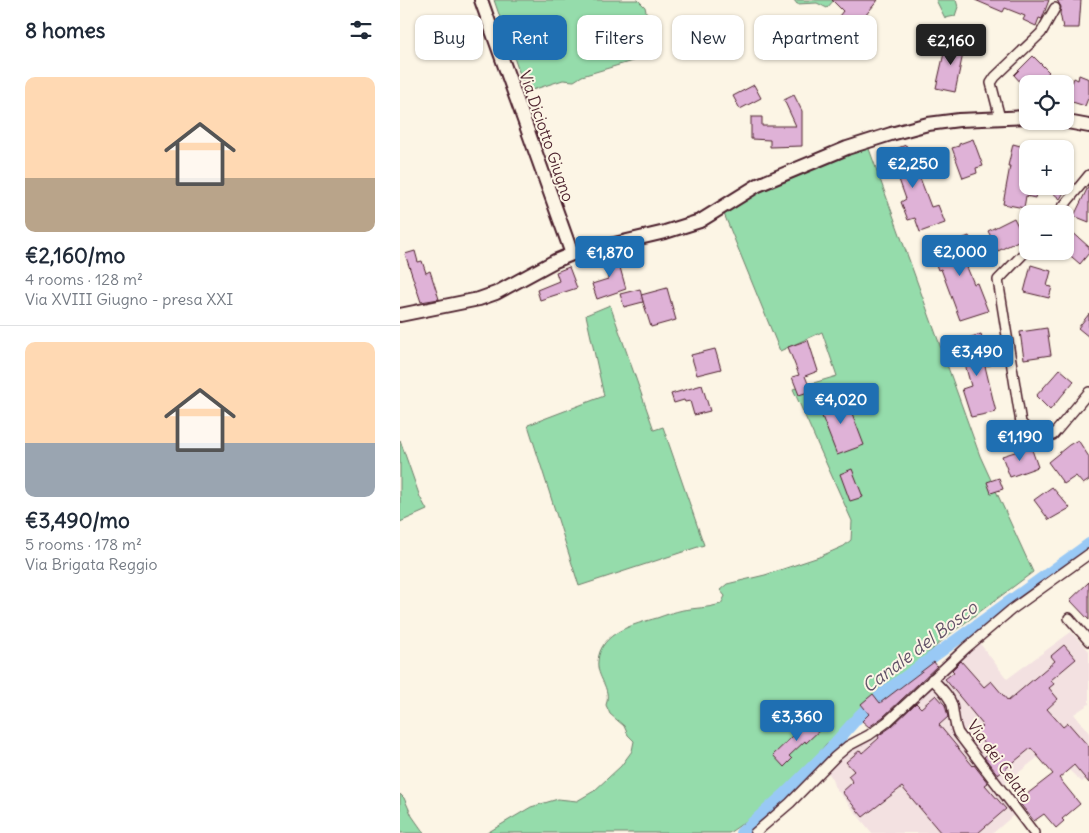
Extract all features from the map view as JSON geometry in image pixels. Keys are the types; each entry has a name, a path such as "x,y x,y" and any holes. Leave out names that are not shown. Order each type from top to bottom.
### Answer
{"main road":[{"name":"Via Diciotto Giugno","path":"481,0 572,254"},
{"path":"400,315 488,296 572,254 664,232 700,221 758,185 847,148 928,124 958,120 1019,117"},
{"path":"1074,123 1089,126"}],"street":[{"path":"1000,118 991,83 1042,33 1054,8"},
{"path":"1064,205 1089,174"},
{"path":"1019,258 998,280 1021,423 1035,438 1053,435 1089,392"},
{"path":"754,833 790,803 835,757 848,746 869,735 887,722 966,648 1011,610 1089,554"},
{"path":"1069,618 1089,640"},
{"name":"Via dei Celato","path":"932,679 948,696 952,704 954,722 958,733 1034,833"}],"shaded area":[{"path":"1071,632 1089,651 1089,704 1074,714 1089,733 1089,777 1082,782 1047,750 998,789 1005,802 1015,814 993,833 872,833 834,786 832,778 827,771 838,757 880,730 975,637 1007,679"}],"green space":[{"path":"494,0 638,0 645,7 647,15 577,15 577,60 636,60 582,76 574,81 563,80 526,92 515,60 567,60 567,15 499,15"},
{"path":"794,0 834,0 827,8 817,3 797,4"},
{"path":"936,0 956,0 958,7 955,16 945,18"},
{"path":"868,146 980,456 1033,572 946,637 922,659 891,697 870,715 826,744 809,766 790,785 752,817 729,833 487,833 531,807 558,799 577,801 594,791 621,766 632,751 634,741 628,735 624,726 610,714 606,705 606,688 599,673 598,661 600,651 612,636 629,627 683,610 721,604 725,596 720,590 727,584 765,575 819,557 844,546 851,540 852,521 793,389 837,376 822,332 780,351 722,209 770,183"},
{"path":"610,305 654,430 663,427 704,545 579,586 528,425 604,396 586,315"},
{"path":"400,440 420,497 427,510 400,522"},
{"path":"400,794 404,798 412,816 424,833 400,833"}],"building":[{"path":"832,0 878,0 866,15 840,15 843,11"},
{"path":"975,0 1049,0 1042,19 1039,18 1036,26 1023,20 1025,16 1005,8 1003,12"},
{"path":"1057,0 1081,0 1079,28 1063,28 1060,13 1061,7"},
{"path":"947,40 965,44 955,92 936,88"},
{"path":"1033,56 1049,72 1046,75 1019,75 1019,81 1014,75"},
{"path":"1079,75 1089,79 1089,96 1085,106 1074,103 1074,78 1078,80"},
{"path":"754,85 761,98 740,109 733,96"},
{"path":"794,95 802,111 802,146 770,147 770,140 751,139 751,117 762,117 762,126 796,126 784,100"},
{"path":"973,139 983,166 976,168 977,173 963,178 952,148"},
{"path":"1013,144 1019,146 1019,195 1036,195 1035,198 1026,196 1024,205 1019,205 1019,207 1003,204 1010,166 1008,166"},
{"path":"906,145 912,160 919,158 926,176 920,178 931,207 938,205 945,223 920,232 915,218 908,220 901,202 906,199 896,171 888,173 882,154"},
{"path":"1089,185 1089,222 1074,216"},
{"path":"1014,218 1019,228 1019,240 998,251 988,231"},
{"path":"1074,234 1089,247 1089,253 1080,264 1074,259"},
{"path":"969,236 977,255 964,260 974,284 977,283 988,311 960,320 941,269 938,270 931,251"},
{"path":"415,251 418,262 422,261 426,273 430,271 439,299 421,302 405,254"},
{"path":"616,253 626,289 597,299 592,284 608,279 603,256"},
{"path":"1031,265 1051,271 1047,286 1052,287 1049,298 1024,292"},
{"path":"569,267 577,288 540,300 537,290 559,281 556,272"},
{"path":"667,288 676,320 651,327 641,295"},
{"path":"640,289 643,302 624,307 620,294"},
{"path":"1089,314 1089,337 1078,328"},
{"path":"1047,328 1051,355 1024,359 1020,332"},
{"path":"981,334 991,365 985,366 996,412 971,417 962,389 971,386 965,364 960,365 956,352 967,349 965,339"},
{"path":"808,340 818,371 805,376 811,391 799,395 792,377 799,375 788,347"},
{"path":"715,349 721,369 697,375 691,355"},
{"path":"1060,369 1074,381 1050,410 1036,396"},
{"path":"702,385 710,411 694,415 690,401 685,402 684,400 674,403 671,394"},
{"path":"845,395 864,445 837,455 818,406"},
{"path":"1078,440 1089,457 1089,480 1083,484 1076,476 1064,484 1048,462"},
{"path":"1031,447 1038,467 1010,477 1002,456"},
{"path":"852,469 863,497 850,501 840,474"},
{"path":"999,478 1003,489 991,493 987,482"},
{"path":"1052,487 1070,508 1049,520 1034,500"},
{"path":"1089,582 1089,620 1070,600"},
{"path":"1064,645 1076,659 1051,680 1054,684 1049,688 1058,699 1047,709 1063,727 1068,723 1089,747 1089,783 1074,765 1059,778 1080,804 1062,819 1064,821 1056,828 1044,814 1034,821 1018,801 1053,774 1031,748 998,775 984,757 990,752 975,732 983,725 945,679 954,672 952,670 961,661 984,687 991,681 1008,701 1055,661 1051,656"},
{"path":"934,662 937,666 883,717 869,727 862,721 869,714 861,704 873,694 880,703"},
{"path":"936,695 945,705 948,717 939,725 974,765 988,783 985,785 1006,809 978,833 941,833 902,787 863,817 842,792 853,782 848,776 854,771 846,762 860,750 862,753 879,738 878,736 891,727 916,703 921,708"},
{"path":"812,718 822,728 789,756 792,759 784,767 773,755"}],"waterway":[{"name":"Canale del Bosco","path":"741,833 786,793 883,693 1089,544"}]}
